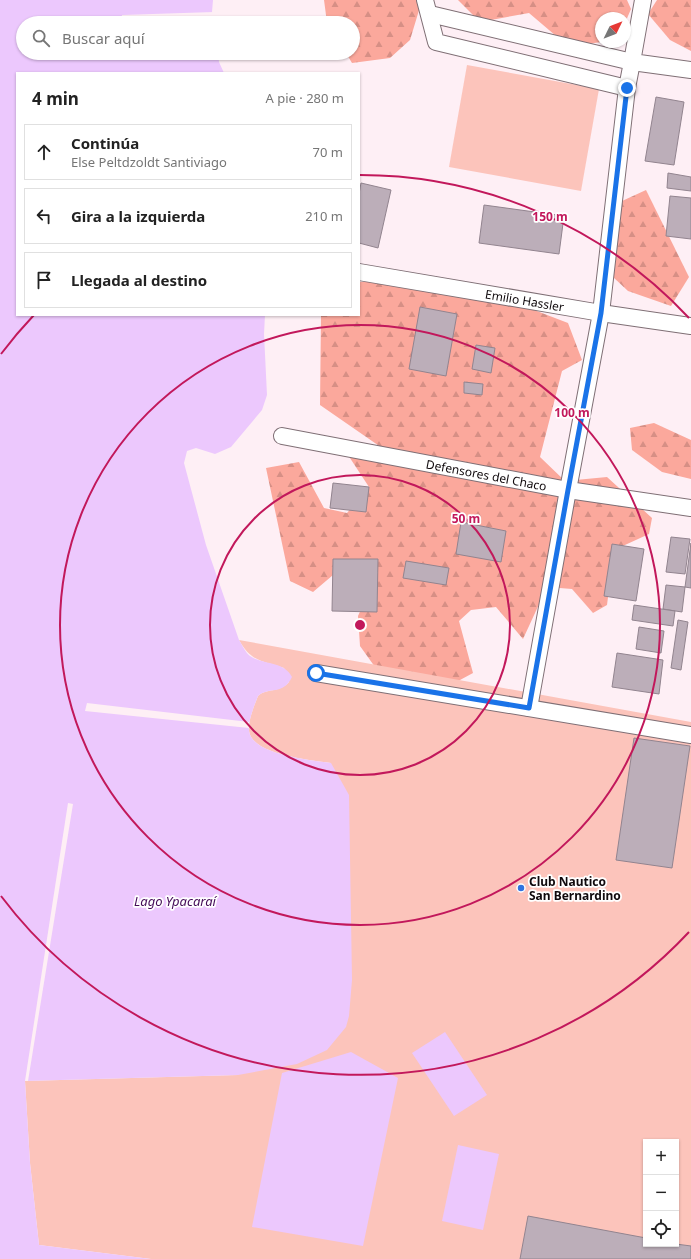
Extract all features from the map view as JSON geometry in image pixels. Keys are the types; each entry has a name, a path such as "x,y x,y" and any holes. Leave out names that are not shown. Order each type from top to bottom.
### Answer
{"street":[{"path":"529,708 601,313 627,88 643,0"},
{"path":"627,88 436,42 427,7 632,62 691,70"},
{"name":"Emilio Hassler","path":"360,272 601,313 691,326"},
{"name":"Defensores del Chaco","path":"282,436 568,490 691,508"},
{"path":"316,673 691,735"}],"green space":[{"path":"324,0 419,0 420,7 410,40 390,58 352,63 350,60 360,60 360,16 326,15"},
{"path":"458,0 627,0 631,9 630,12 595,12 595,43 569,47 529,13 480,22"},
{"path":"657,0 691,0 691,51 670,40 648,14"},
{"path":"646,190 689,277 671,306 628,291 598,263 609,207"},
{"path":"456,280 568,323 582,360 562,371 540,457 565,481 607,477 652,518 649,534 614,550 607,605 593,613 572,589 547,587 523,639 496,607 471,610 459,621 473,673 421,701 385,681 360,646 358,616 378,572 346,564 313,592 290,581 266,468 299,462 324,508 347,513 369,487 348,455 385,450 320,405 321,316 360,316 360,282"},
{"path":"654,423 691,440 691,479 662,472 632,450 630,428"}],"shaded area":[{"path":"467,65 599,89 581,191 449,167"},
{"name":"Club Nautico San Bernardino","path":"239,640 691,722 691,1259 151,1259 39,1245 30,1163 25,1081 238,1075 331,763 297,758 271,751 260,746 253,739 249,731 249,723 258,696 265,692 281,688 289,682 284,668 258,660 248,653"}],"water":[{"name":"Lago Ypacaraí","path":"0,0 213,0 213,16 16,16 16,60 219,60 224,72 16,72 16,316 265,316 264,334 267,395 262,410 231,447 215,454 196,448 187,451 184,463 206,545 239,640 245,651 250,656 284,668 292,677 284,687 267,691 258,696 249,723 249,731 253,739 260,746 271,751 297,758 331,763 349,795 352,980 349,1016 346,1027 327,1050 297,1064 238,1075 25,1081 30,1163 39,1245 151,1259 0,1259"},
{"path":"445,1032 487,1095 454,1116 412,1053"},
{"path":"351,1052 398,1078 363,1246 252,1227 282,1073"},
{"path":"458,1145 499,1154 483,1230 442,1221"}],"pier":[{"path":"214,12 214,16 122,16"},
{"path":"87,703 249,722 249,728 85,711"},
{"path":"68,803 73,804 28,1081 25,1081"}],"building":[{"path":"656,97 684,102 674,165 645,161"},
{"path":"668,173 691,177 691,191 667,188"},
{"path":"361,183 391,190 378,248 360,243"},
{"path":"670,196 691,198 691,239 666,236"},
{"path":"484,205 564,216 559,254 479,243"},
{"path":"420,307 457,314 446,376 409,369"},
{"path":"476,345 495,348 491,373 472,369"},
{"path":"464,382 483,384 482,395 464,393"},
{"path":"333,483 369,487 366,512 330,508"},
{"path":"461,522 506,531 501,562 456,554"},
{"path":"671,537 690,539 685,574 666,572"},
{"path":"691,543 691,588 685,587"},
{"path":"612,544 644,549 636,601 604,596"},
{"path":"333,559 378,559 377,612 332,611"},
{"path":"406,561 449,568 446,585 403,578"},
{"path":"666,585 685,587 682,612 663,609"},
{"path":"634,605 675,611 673,626 632,620"},
{"path":"678,620 688,622 681,670 671,668"},
{"path":"639,627 664,631 661,653 636,649"},
{"path":"617,653 663,660 659,694 612,687"},
{"path":"634,738 690,746 672,868 616,860"},
{"path":"528,1216 643,1237 643,1247 679,1247 679,1244 691,1246 691,1259 520,1259"}],"place":[{"name":"Club Nautico San Bernardino","path":"521,888"}],"route":[{"path":"316,673 529,708 601,313 627,88"}]}
